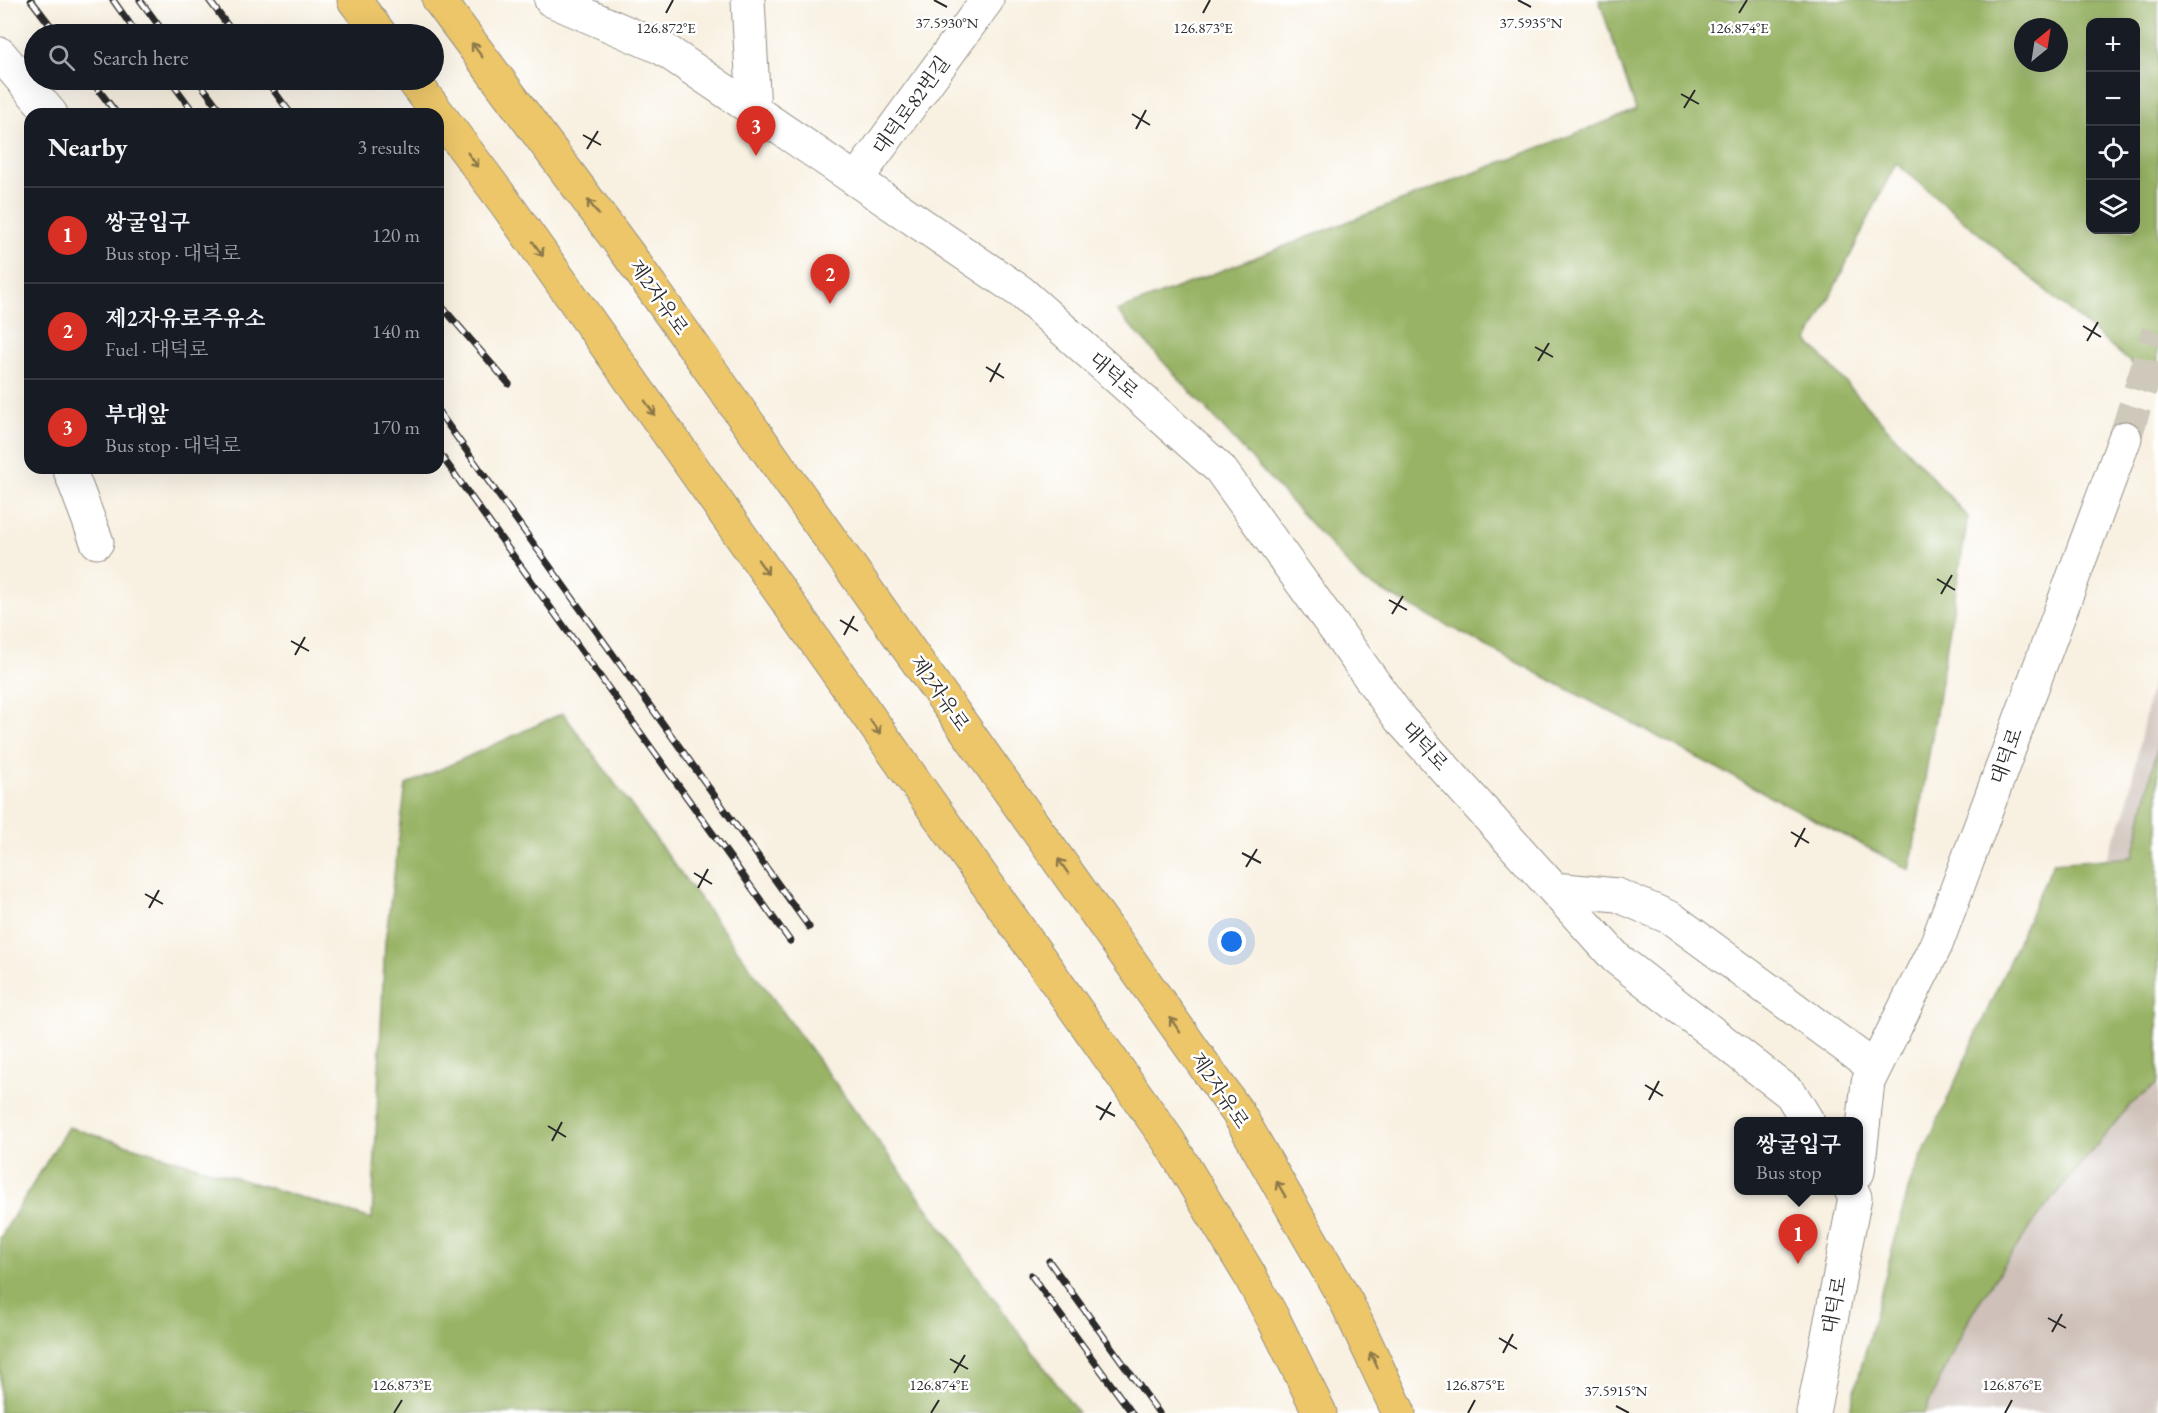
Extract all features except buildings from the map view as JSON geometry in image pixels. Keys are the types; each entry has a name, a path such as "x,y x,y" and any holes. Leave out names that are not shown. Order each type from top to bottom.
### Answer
{"highway":[{"path":"354,0 372,24"},
{"name":"제2자유로","path":"439,0 628,254 1238,1113 1347,1303 1399,1413"},
{"path":"421,90 434,108"},
{"path":"444,121 504,201 1168,1140 1259,1292 1320,1413"}],"street":[{"name":"대덕로","path":"551,0 663,48 1021,292 1220,469 1400,718 1554,890 1616,958 1791,1094 1805,1117"},
{"path":"748,0 754,111"},
{"name":"대덕로82번길","path":"856,180 987,0"},
{"path":"0,54 24,82"},
{"path":"31,90 46,108"},
{"name":"대덕로","path":"1863,1122 1868,1082 1936,945 2125,438"},
{"path":"71,474 97,542"},
{"path":"1554,890 1617,895 1671,918 1875,1068"},
{"name":"대덕로","path":"1814,1413 1854,1195"}],"shaded area":[{"path":"2158,652 2158,1413 1873,1413 2125,813"}],"green space":[{"path":"1599,0 2158,0 2158,386 1896,163 1808,341 1968,517 1910,870 1363,581 1117,311 1636,110"},
{"path":"563,713 1078,1413 0,1413 0,1238 68,1127 372,1219 385,942 406,785"},
{"path":"2158,744 2158,1083 2129,1106 2035,1220 1973,1311 1924,1413 1849,1413 1910,1183 2053,863 2133,857"}],"tunnel":[{"path":"2125,438 2158,332"}],"railway":[{"path":"31,0 49,24"},
{"path":"113,0 130,24"},
{"path":"140,0 158,24"},
{"path":"209,0 227,24"},
{"path":"99,90 112,108"},
{"path":"177,90 191,108"},
{"path":"205,90 219,108"},
{"path":"273,90 287,108"},
{"path":"444,309 509,384"},
{"path":"444,419 809,927"},
{"path":"444,459 790,941"},
{"path":"1049,1261 1159,1413"},
{"path":"1031,1275 1132,1413"}],"place":[{"name":"부대앞","path":"756,156"},
{"name":"제2자유로주유소","path":"830,304"},
{"name":"쌍굴입구","path":"1798,1264"}]}
